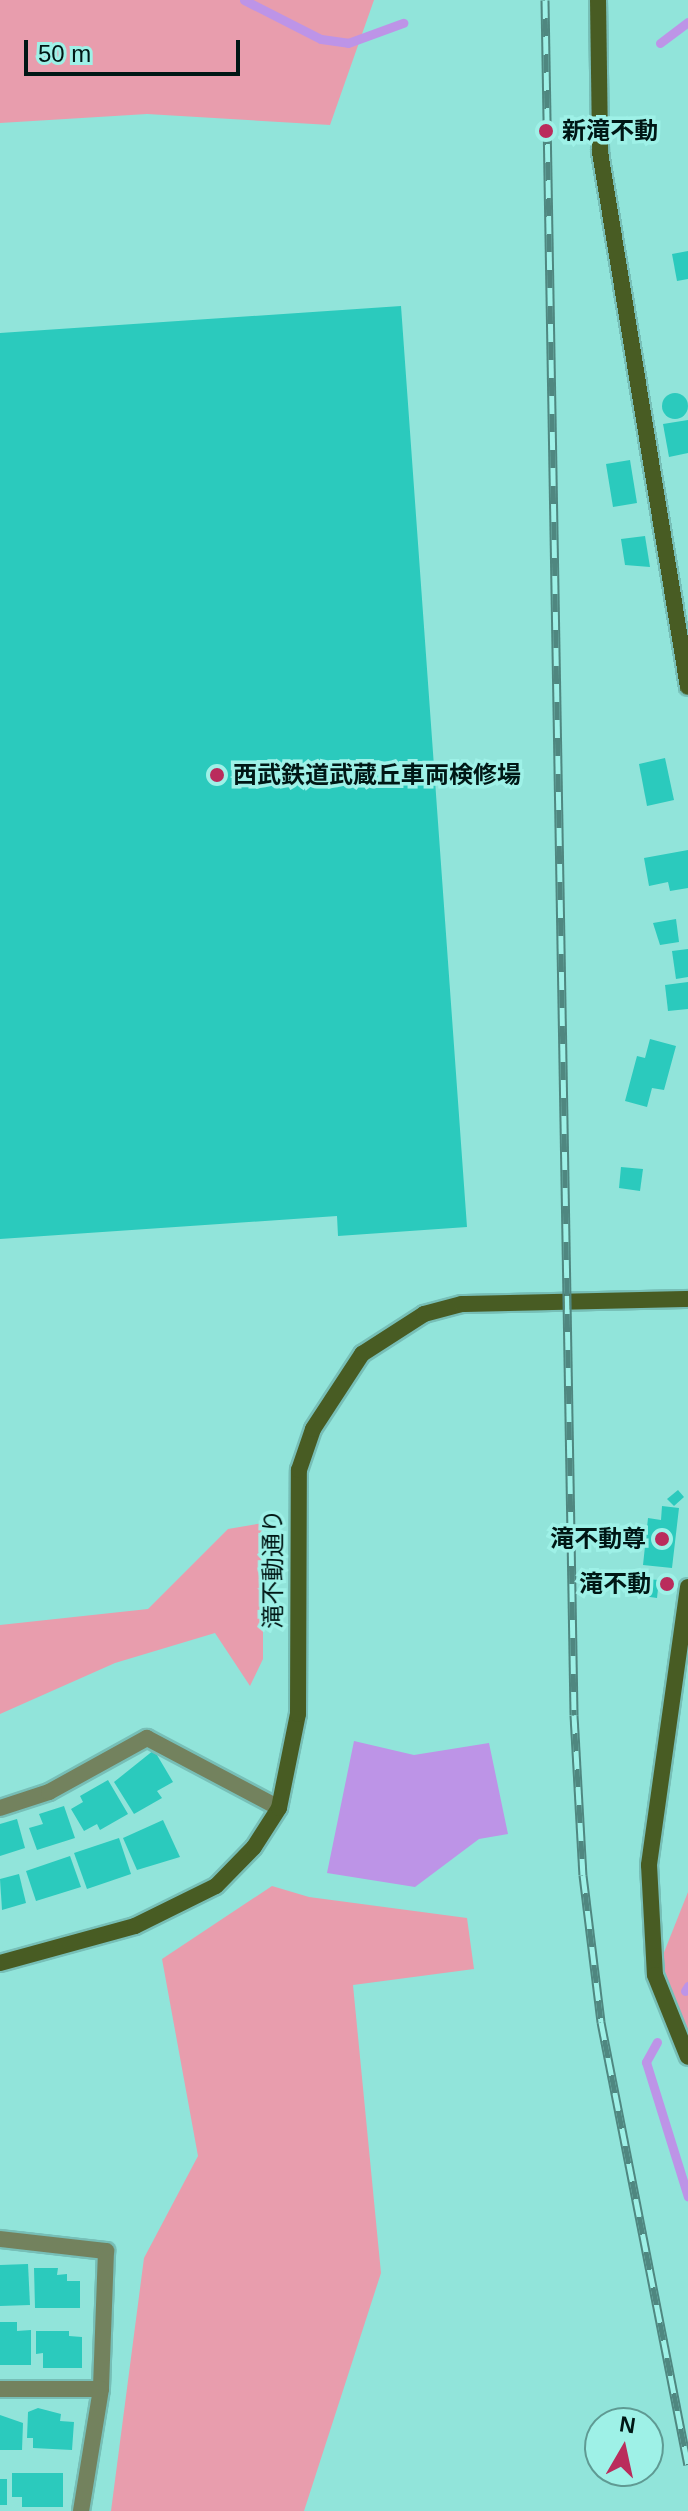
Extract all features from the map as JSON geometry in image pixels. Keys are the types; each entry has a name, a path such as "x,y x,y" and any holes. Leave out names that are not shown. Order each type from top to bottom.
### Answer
{"street":[{"path":"598,0 600,152 688,687"},
{"name":"滝不動通り","path":"0,1963 135,1926 216,1886 254,1847 279,1808 298,1714 299,1470 313,1429 362,1354 424,1314 462,1304 688,1299"},
{"path":"688,1587 649,1865 655,1975 688,2057"},
{"path":"0,1808 49,1792 147,1738 279,1808"},
{"path":"0,2239 106,2251 101,2389 81,2511"},
{"path":"0,2389 101,2389"}],"shaded area":[{"path":"0,0 374,0 330,125 147,114 0,123"},
{"path":"263,1523 263,1659 250,1686 215,1633 115,1663 0,1714 0,1625 148,1609 228,1529"},
{"path":"354,1741 414,1755 489,1743 508,1834 479,1839 415,1887 327,1873"},
{"path":"272,1886 309,1897 467,1918 474,1969 353,1985 381,2273 304,2511 111,2511 144,2258 198,2156 162,1959"},
{"path":"688,1892 688,2057 655,1975"}],"building":[{"path":"688,251 688,279 677,281 672,254"},
{"name":"西武鉄道武蔵丘車両検修場","path":"401,306 467,1227 338,1236 337,1216 0,1239 0,333"},
{"path":"675,393 684,397 688,406 684,415 675,419 666,415 662,406 666,397"},
{"path":"688,420 688,453 669,457 663,424"},
{"path":"630,460 637,503 613,507 606,464"},
{"path":"645,536 650,567 625,565 621,539"},
{"path":"665,758 674,800 647,806 639,764"},
{"path":"688,850 688,888 670,891 668,882 649,886 644,858"},
{"path":"676,919 679,942 660,945 653,923"},
{"path":"688,949 688,977 676,979 672,951"},
{"path":"688,982 688,1009 668,1011 665,985"},
{"path":"650,1039 676,1046 664,1090 652,1088 647,1107 625,1101 637,1056 645,1058"},
{"path":"621,1167 643,1169 640,1191 619,1188"},
{"path":"678,1490 684,1497 674,1506 667,1499"},
{"path":"662,1506 679,1508 672,1568 643,1565 648,1518 661,1520"},
{"path":"646,1579 659,1580 657,1598 643,1596"},
{"path":"154,1750 173,1782 157,1791 162,1798 134,1814 114,1782"},
{"path":"108,1780 128,1814 100,1830 97,1824 84,1831 71,1809 83,1802 80,1796"},
{"path":"64,1806 75,1838 37,1850 29,1828 43,1824 39,1814"},
{"path":"17,1819 25,1848 0,1856 0,1824"},
{"path":"163,1820 180,1857 137,1870 123,1838"},
{"path":"119,1838 131,1874 87,1889 74,1853"},
{"path":"70,1856 81,1887 36,1901 26,1871"},
{"path":"19,1874 26,1903 2,1910 0,1879"},
{"path":"28,2264 30,2305 0,2306 0,2265"},
{"path":"34,2268 58,2268 57,2275 67,2274 67,2281 80,2281 80,2308 35,2308"},
{"path":"0,2322 17,2322 17,2331 31,2330 31,2365 0,2365"},
{"path":"36,2331 69,2331 69,2336 82,2337 82,2368 43,2368 43,2353 36,2354"},
{"path":"38,2408 61,2414 60,2421 74,2422 72,2450 33,2448 33,2438 27,2438 28,2412"},
{"path":"0,2415 23,2423 22,2450 0,2450"},
{"path":"12,2473 63,2473 63,2507 22,2507 22,2497 12,2497"},
{"path":"0,2479 7,2479 7,2505 0,2505"}],"waterway":[{"path":"244,0 321,39 348,43 403,23"},
{"path":"660,43 688,22"},
{"path":"685,1991 688,1986"},
{"path":"657,2042 646,2062 688,2197"}],"railway":[{"path":"545,0 574,1715 583,1875 601,2022 688,2465"}],"place":[{"name":"新滝不動","path":"546,131"},
{"name":"西武鉄道武蔵丘車両検修場","path":"217,775"},
{"name":"滝不動尊","path":"662,1539"},
{"name":"滝不動","path":"667,1584"}]}
